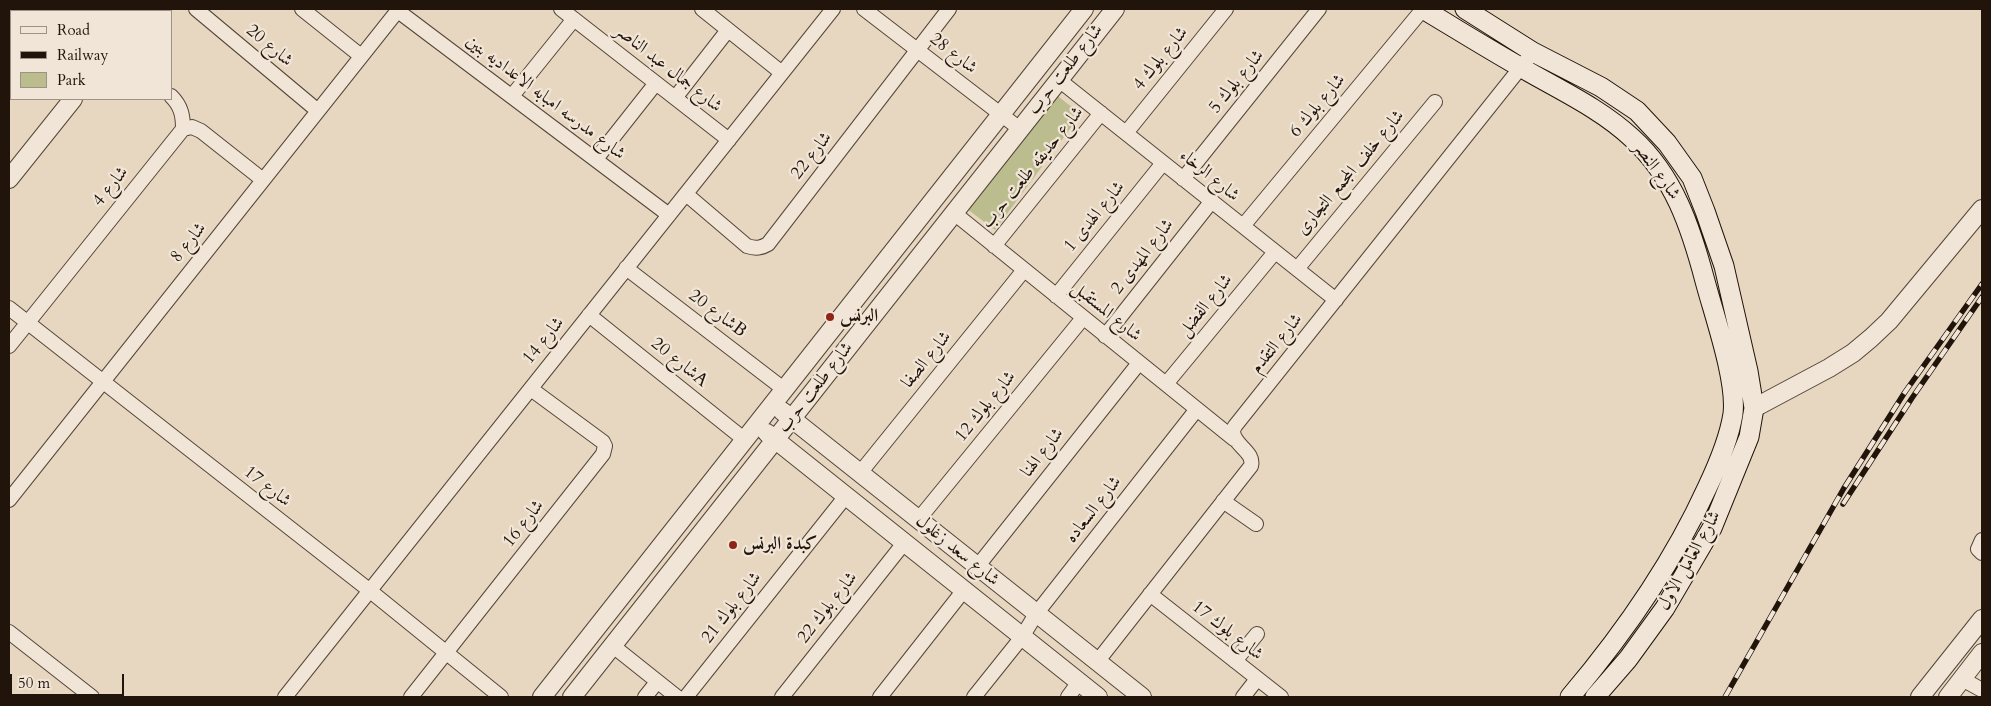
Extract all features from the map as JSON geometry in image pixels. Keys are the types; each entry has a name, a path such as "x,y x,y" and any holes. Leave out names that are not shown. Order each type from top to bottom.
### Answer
{"main road":[{"name":"شارع النصر","path":"1423,9 1521,68 1591,106 1634,139 1652,159 1668,181 1681,205 1691,231 1728,366 1733,412"},
{"name":"شارع النصر","path":"1465,9 1533,52 1601,87 1637,111 1667,143 1692,178 1724,266 1748,370 1754,408"},
{"path":"1733,412 1754,408"},
{"name":"شارع العامل الاول","path":"1595,697 1628,659 1665,608 1699,552 1723,502 1749,437 1754,408"},
{"name":"شارع العامل الاول","path":"1570,697 1608,652 1646,599 1679,544 1720,458 1733,412"}],"street":[{"name":"شارع 20","path":"196,9 318,111"},
{"path":"302,9 361,56"},
{"name":"شارع جمال عبد الناصر","path":"561,9 729,140"},
{"path":"702,9 782,73"},
{"name":"شارع 14","path":"286,697 369,590 834,9"},
{"name":"شارع 28","path":"864,9 1020,129"},
{"name":"شارع 22","path":"686,194 747,246 762,248 768,244 949,9"},
{"name":"شارع طلعت حرب","path":"542,697 1084,9"},
{"name":"شارع طلعت حرب","path":"572,697 1115,9"},
{"name":"شارع بلوك 4","path":"1126,133 1226,9"},
{"name":"شارع بلوك 5","path":"1184,179 1319,9"},
{"name":"شارع بلوك 6","path":"1243,226 1423,9"},
{"name":"شارع 8","path":"9,500 399,10"},
{"name":"شارع مدرسه امبابه الاعداديه بنين","path":"399,10 669,215"},
{"path":"512,96 574,19"},
{"path":"675,98 728,30"},
{"name":"شارع التقدم","path":"1234,439 1233,430 1235,426 1533,52"},
{"name":"شارع الرخاء","path":"1059,80 1336,300"},
{"path":"596,159 656,83"},
{"path":"172,97 178,103 183,116 183,129 192,127 201,131 264,180"},
{"path":"9,179 72,100"},
{"name":"شارع خلف المجمع التجارى","path":"1297,269 1434,102"},
{"name":"شارع حديقه طلعت حرب","path":"994,246 1101,113"},
{"name":"شارع 4","path":"9,346 183,129"},
{"name":"شارع الهدى 1","path":"1056,296 1163,163"},
{"name":"شارع المهدى 2","path":"1105,336 1211,202"},
{"path":"1754,408 1830,368 1872,338 1889,321 1982,209"},
{"name":"شارع المستقبل","path":"954,213 1234,439"},
{"name":"شارع الفضل","path":"1166,384 1275,252"},
{"name":"شارع 20B","path":"626,268 785,390"},
{"name":"شارع الصفا","path":"860,474 1024,270"},
{"name":"شارع 17","path":"9,308 369,590 501,697"},
{"name":"شارع 20A","path":"589,315 745,440"},
{"name":"شارع بلوك 12","path":"918,520 1083,318"},
{"name":"شارع الهنا","path":"977,567 1139,363"},
{"name":"شارع 16","path":"411,697 605,450 603,442 530,389"},
{"name":"شارع سعد زغلول","path":"773,404 1142,697"},
{"name":"شارع السعاده","path":"974,697 1022,636 1036,614 1197,409"},
{"name":"شارع سعد زغلول","path":"757,425 1098,697"},
{"path":"1097,662 1251,466 1251,457 1234,439"},
{"name":"شارع بلوك 21","path":"686,697 846,496"},
{"path":"1223,501 1256,524"},
{"path":"1982,540 1978,546 1982,553"},
{"name":"شارع بلوك 22","path":"782,697 904,543"},
{"path":"880,697 964,590"},
{"name":"شارع بلوك 17","path":"1150,594 1280,697"},
{"path":"1920,697 1982,619"},
{"path":"9,632 92,697"},
{"path":"1235,661 1257,634"},
{"path":"613,646 677,697"},
{"path":"1948,697 1982,653"},
{"path":"1243,697 1258,679"},
{"path":"1962,679 1982,690"},
{"path":"645,697 657,682"},
{"path":"1068,697 1080,682"}],"green space":[{"path":"1055,94 1081,114 995,230 967,209"}],"railway":[{"path":"1725,697 1844,488 1905,392 1982,284"},
{"path":"1843,504 1912,398 1982,297"}],"place":[{"name":"البرنس","path":"830,317"},
{"name":"كبدة البرنس","path":"733,545"}]}
